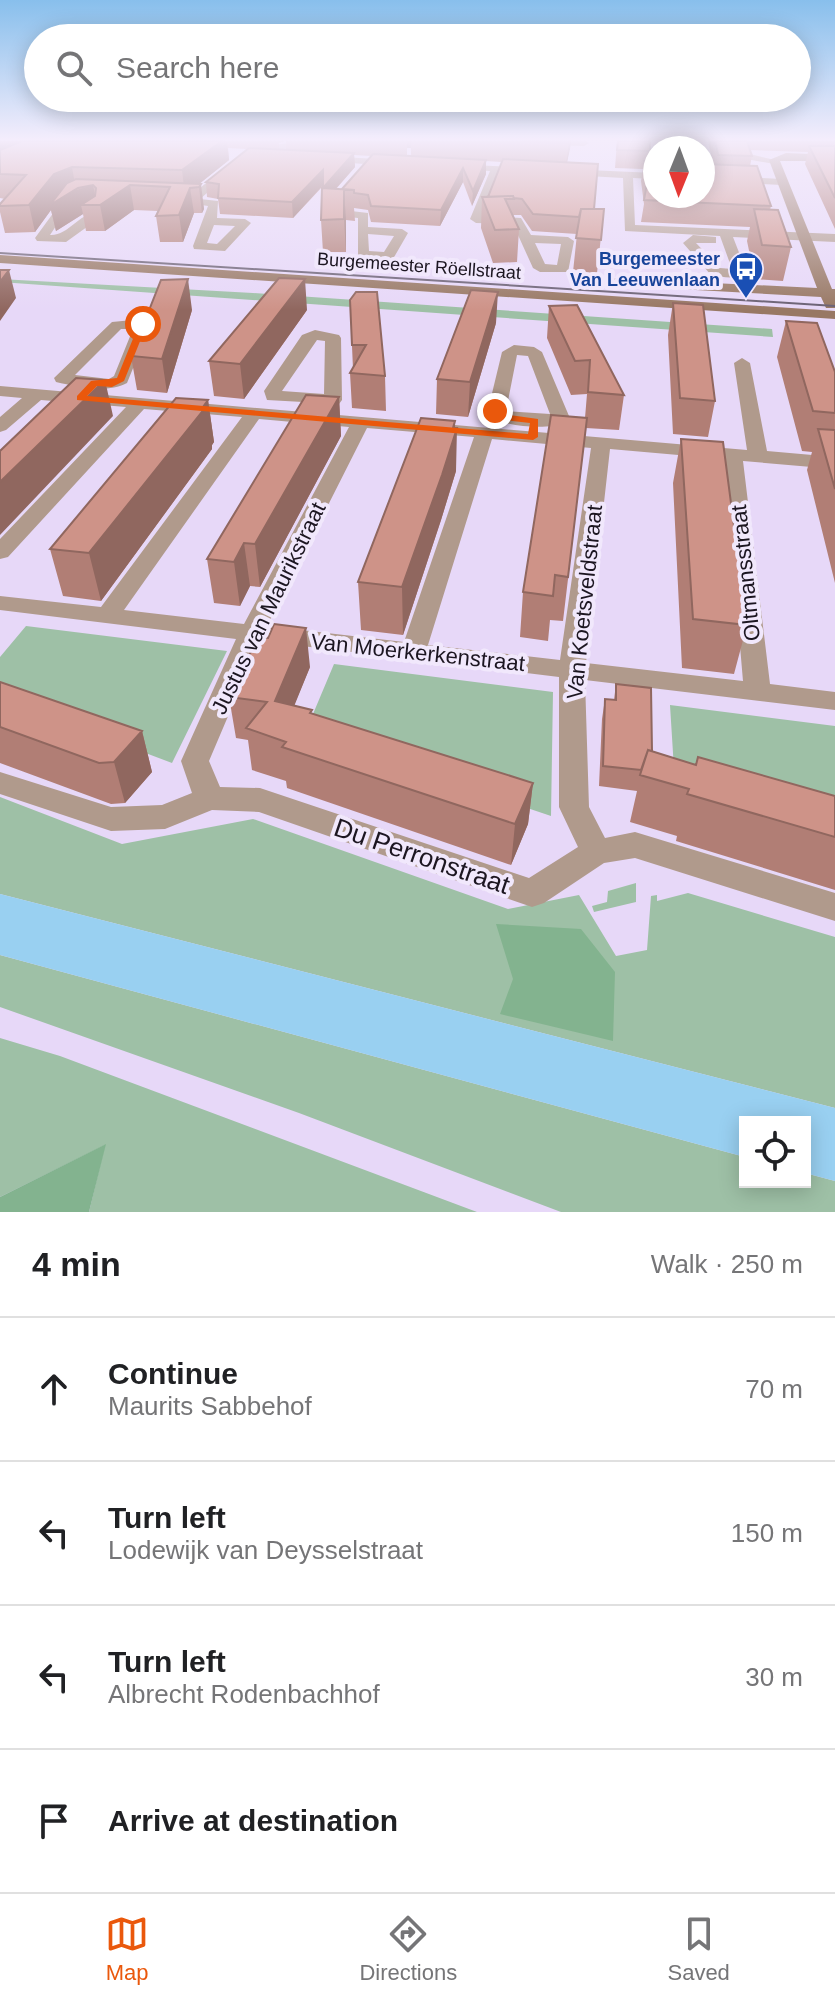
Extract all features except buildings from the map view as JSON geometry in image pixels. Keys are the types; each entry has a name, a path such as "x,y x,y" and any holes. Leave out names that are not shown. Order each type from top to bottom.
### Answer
{"street":[{"path":"62,208 88,198"},
{"path":"189,202 195,198"},
{"path":"484,198 476,219 517,221 527,239"},
{"path":"628,198 629,228 726,237 835,238"},
{"path":"789,198 830,293 835,315"},
{"path":"174,201 214,203 210,221"},
{"path":"334,202 326,212 364,215 362,230"},
{"path":"24,245 78,249"},
{"path":"193,256 237,259"},
{"name":"Burgemeester Röellstraat","path":"0,259 835,315"},
{"name":"Burgemeester Röellstraat","path":"359,266 403,269"},
{"name":"Burgemeester Röellstraat","path":"532,277 830,293"},
{"path":"143,324 121,379 112,384 94,383 62,378 117,325 143,324"},
{"path":"0,391 254,413 300,409 333,400 331,336 308,338 272,393 300,409 361,422 485,433 534,429 556,421 560,416 534,352 514,350 510,352 496,414 534,429 601,443 835,463"},
{"path":"742,363 758,456"},
{"path":"80,398 94,383"},
{"path":"0,426 36,395"},
{"path":"0,552 140,403"},
{"path":"108,615 254,413"},
{"name":"Justus van Maurikstraat","path":"209,798 195,761 251,633 361,422"},
{"path":"413,652 485,433"},
{"name":"Van Koetsveldstraat","path":"596,852 574,807 572,669 601,443"},
{"name":"Oltmansstraat","path":"733,454 757,691"},
{"name":"Van Moerkerkenstraat","path":"0,603 835,701"},
{"name":"Du Perronstraat","path":"0,783 111,819 165,817 209,798 260,800 532,893 596,852 635,845 835,907"}],"green space":[{"path":"0,279 772,329 773,337 0,282"},
{"path":"26,626 227,651 172,763 0,698 0,657"},
{"path":"334,664 553,692 551,816 305,733"},
{"path":"670,705 835,726 835,833 675,785"},
{"path":"0,797 122,844 253,819 508,909 579,895 616,956 647,950 651,896 657,895 657,901 688,893 835,937 835,1108 0,894"},
{"path":"636,883 636,902 594,912 592,906 607,902 608,891"},
{"path":"496,924 581,929 615,972 613,1041 500,1014 513,979"},
{"path":"0,955 739,1155 739,1188 811,1188 811,1175 835,1181 835,1212 561,1212 299,1113 0,1007"},
{"path":"0,1038 60,1056 477,1212 89,1212 105,1145 0,1197"},
{"path":"106,1144 89,1212 0,1212 0,1197"}],"water":[{"path":"0,894 835,1108 835,1181 811,1175 811,1116 739,1116 739,1155 0,955"}],"tram line":[{"path":"0,253 835,306"}],"place":[{"name":"Burgemeester Van Leeuwenlaan","path":"746,300"}],"route":[{"path":"143,324 121,379 112,384 94,383 80,398 533,437 535,421 500,417 495,411"}]}
